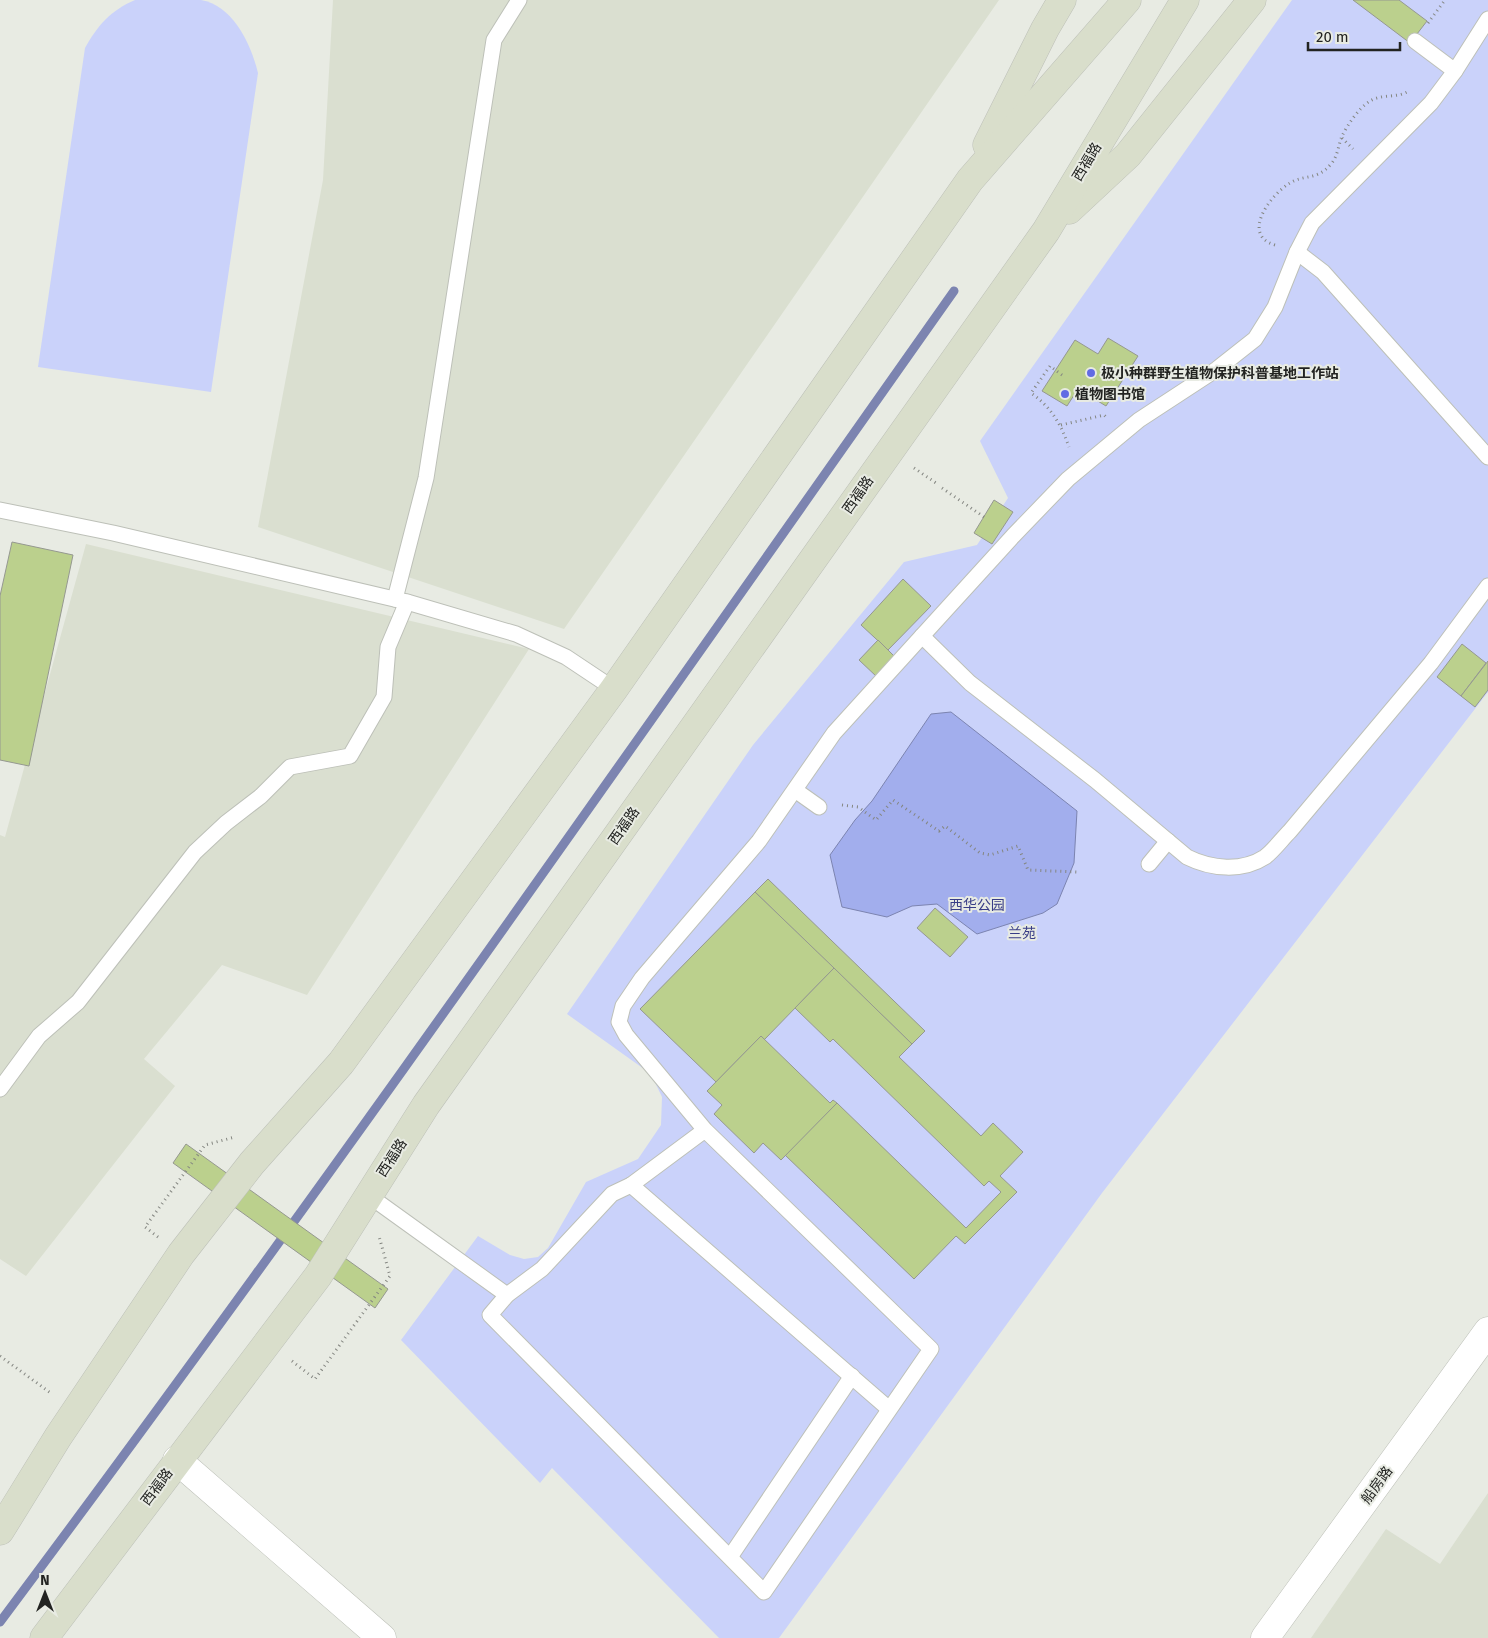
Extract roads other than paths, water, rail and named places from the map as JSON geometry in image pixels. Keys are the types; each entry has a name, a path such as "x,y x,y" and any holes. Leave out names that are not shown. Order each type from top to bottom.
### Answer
{"main road":[{"path":"970,180 1045,29 1062,0"},
{"path":"0,1531 75,1411 181,1254 252,1163 341,1063 614,689 970,180 1127,0"},
{"name":"西福路","path":"44,1638 318,1276 426,1105 1046,231 1185,0"},
{"path":"1046,231 1128,155 1252,0"}],"street":[{"name":"船房路","path":"1265,1638 1488,1331"},
{"path":"177,1460 382,1638"}],"lane":[{"path":"0,1089 39,1036 78,1002 195,852 226,823 261,796 290,767 350,756 384,697 388,647 401,601 426,478 494,40 519,0"},
{"path":"705,1130 631,1185 612,1194 542,1269 507,1295 490,1315 764,1592 931,1349 705,1130 626,1034 619,1022 623,1006 642,978 759,841 834,733 1012,536 1077,471 1128,429 1217,369 1255,339 1275,308 1297,252 1312,223 1432,103 1488,19"},
{"path":"1415,41 1455,71"},
{"path":"1297,252 1323,272 1488,458"},
{"path":"0,510 113,533 401,601 516,634 566,657 614,689"},
{"path":"922,636 970,683 1095,780 1187,857 1200,863 1227,868 1246,865 1266,856 1290,831 1431,663 1488,586"},
{"path":"795,790 819,807"},
{"path":"1149,864 1168,841"},
{"path":"631,1185 889,1409"},
{"path":"368,1195 507,1295"},
{"path":"730,1557 852,1376"}],"waterway":[{"path":"0,1622 122,1458 362,1126 600,793 954,291"}],"place":[{"name":"极小种群野生植物保护科普基地工作站","path":"1091,373"},
{"name":"植物图书馆","path":"1065,394"}],"park label":[{"name":"西华公园","path":"977,905"},
{"name":"兰苑","path":"1022,933"}]}
